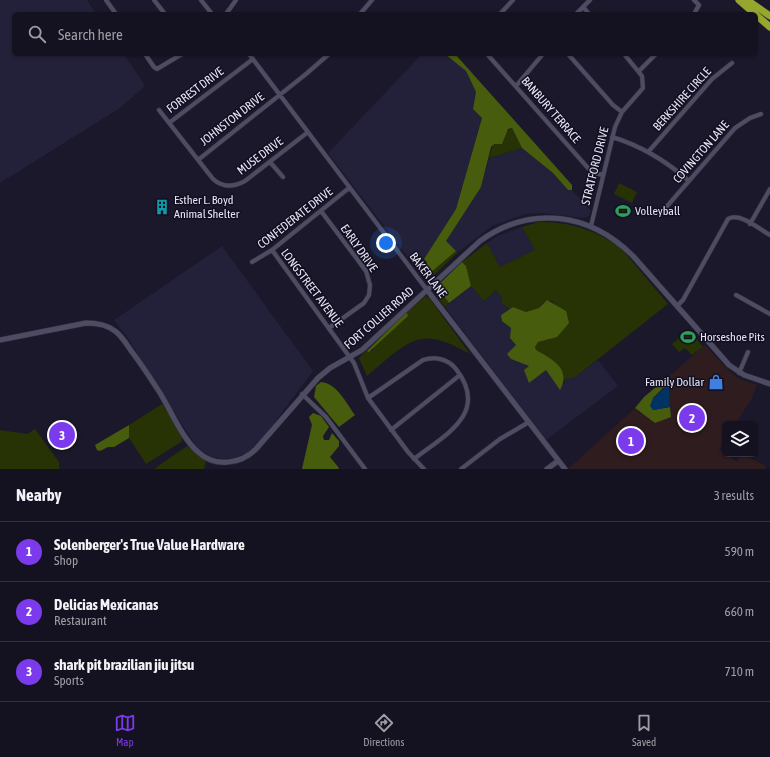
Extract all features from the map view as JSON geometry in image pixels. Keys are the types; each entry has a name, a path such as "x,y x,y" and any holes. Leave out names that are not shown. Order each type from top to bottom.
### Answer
{"highway":[{"path":"739,0 753,12"},
{"path":"747,0 770,16"},
{"path":"758,17 770,27"}],"street":[{"path":"106,0 115,12"},
{"path":"154,0 163,12"},
{"path":"201,0 210,12"},
{"path":"227,12 236,0"},
{"path":"362,12 372,0"},
{"path":"502,12 513,0"},
{"path":"578,12 590,0"},
{"path":"694,0 699,5 695,12"},
{"path":"582,7 587,12"},
{"path":"146,56 154,67 161,68 179,56"},
{"name":"BAKER LANE","path":"251,56 349,188 565,469"},
{"name":"JOHNSTON DRIVE","path":"198,160 327,56"},
{"name":"BANBURY TERRACE","path":"489,56 588,168 595,173 603,174"},
{"path":"516,86 541,56"},
{"path":"570,56 613,105 622,112"},
{"path":"626,56 639,71 654,56"},
{"name":"FORREST DRIVE","path":"169,123 253,59"},
{"name":"BERKSHIRE CIRCLE","path":"649,151 712,79 732,63"},
{"name":"STRATFORD DRIVE","path":"591,226 612,137 622,112 643,88 643,80 639,71"},
{"name":"MUSE DRIVE","path":"159,110 216,182 228,186 245,181 308,132"},
{"name":"COVINGTON LANE","path":"662,212 735,128 750,118 761,114"},
{"path":"612,137 649,151 664,160 689,182"},
{"path":"270,162 283,177"},
{"name":"CONFEDERATE DRIVE","path":"252,262 272,250 349,188"},
{"path":"750,224 770,189"},
{"name":"EARLY DRIVE","path":"321,211 366,271 370,284 369,295 364,303 330,328"},
{"path":"677,306 683,300 726,221 733,217 739,218 770,235"},
{"name":"FORT COLLIER ROAD","path":"0,340 86,323 110,327 118,333 142,365 197,452 219,462 236,461 252,453 302,394 324,373 367,346 480,241 510,225 530,220 550,218 568,220 591,226 612,238 625,248 726,362 738,372 770,384"},
{"name":"LONGSTREET AVENUE","path":"272,250 351,357 358,370 368,398 391,430 424,469"},
{"path":"736,294 770,312"},
{"path":"738,372 748,352"},
{"path":"368,398 414,364 427,359 437,358 446,361 455,368 469,393 469,403 466,413 456,426 414,459"},
{"path":"391,430 460,375"},
{"path":"302,394 326,417 365,469"},
{"path":"461,469 500,439 529,422"},
{"path":"547,469 558,461"}],"shaded area":[{"path":"0,0 87,0 95,12 12,12 12,56 125,56 145,86 120,108 0,183"},
{"path":"420,56 451,56 466,71 476,92 473,109 482,118 456,209 417,269 328,153"},
{"path":"522,148 553,173 568,190 572,190 591,211 589,216 584,218 541,213 526,214 492,226 457,253 445,241 481,187 489,158"},
{"path":"522,227 535,250 500,267 487,243 499,235"},
{"path":"222,246 313,371 266,434 249,452 236,458 222,459 211,457 197,448 127,337 114,320"},
{"path":"471,286 484,301 496,290 502,298 501,302 509,309 501,315 502,321 511,328 510,338 516,345 511,359 529,366 529,382 546,370 560,389 568,378 574,378 598,360 618,386 546,440 445,307"},
{"path":"705,345 730,372 739,379 757,385 751,400 737,421 722,421 722,445 719,450 722,452 722,457 730,457 737,462 740,457 748,457 766,466 765,469 568,469 635,408 639,413 671,417 668,377"}],"green space":[{"path":"447,56 457,56 572,185 572,190 568,190 553,173 522,148 512,128 508,129 502,144 494,144 491,147 481,187 446,241 456,251 429,274 427,273 427,262 424,259 456,209 482,118 473,109 476,92 466,71"},
{"path":"512,128 522,148 489,158 493,144 502,143 505,132"},
{"path":"619,183 637,192 632,203 614,194"},
{"name":"Volleyball","path":"620,206 629,210 627,215 617,211"},
{"path":"538,222 571,225 602,236 621,248 668,304 574,378 568,378 564,382 563,372 560,367 551,359 536,350 535,346 538,342 550,339 558,307 551,301 544,302 539,308 526,312 513,307 509,309 501,302 502,298 496,290 484,301 471,286 466,266 462,262 487,243 500,267 535,250 522,227"},
{"path":"456,251 457,253 431,278 425,279 417,269 424,259 427,262 427,273 429,274"},
{"path":"462,262 466,266 471,286 449,303 437,286"},
{"path":"437,286 449,303 445,307 435,292"},
{"path":"426,296 430,299 470,354 442,341 427,338 419,339 401,348 367,376 359,358 368,349 368,351 372,351 377,343 398,325 405,313"},
{"path":"547,300 566,311 569,323 557,337 538,342 535,347 536,350 554,361 562,370 564,376 560,390 546,370 529,383 524,370 529,366 511,359 507,354 516,345 510,338 511,328 502,321 501,315 513,307 526,312 539,308"},
{"path":"405,313 407,313 408,316 369,352 367,351"},
{"name":"Horseshoe Pits","path":"689,330 703,347 692,355 685,348 679,352 672,344"},
{"path":"668,377 669,388 663,388 653,398 653,410 670,407 671,417 655,423 635,408 644,397"},
{"path":"321,382 332,386 345,400 355,415 339,427 314,397 316,386"},
{"path":"162,404 183,436 181,442 146,464 129,438 129,425"},
{"path":"313,413 321,416 329,427 323,436 324,440 329,440 332,433 339,441 339,446 330,457 339,468 338,469 302,469 312,425 309,417"},
{"path":"129,425 129,438 114,447 108,447 100,451 97,450 95,445"},
{"path":"35,429 59,462 59,469 0,469 0,430 27,434"},
{"path":"187,446 206,461 204,469 154,469"}],"water":[{"path":"666,387 669,388 670,407 653,410 650,406 653,398"}],"place":[{"name":"Esther L. Boyd Animal Shelter","path":"162,207"},
{"name":"Volleyball","path":"623,211"},
{"name":"Horseshoe Pits","path":"688,337"},
{"name":"Family Dollar","path":"716,382"},
{"name":"Delicias Mexicanas","path":"692,418"},
{"name":"shark pit brazilian jiu jitsu","path":"62,435"},
{"name":"Solenberger's True Value Hardware","path":"631,441"}]}
